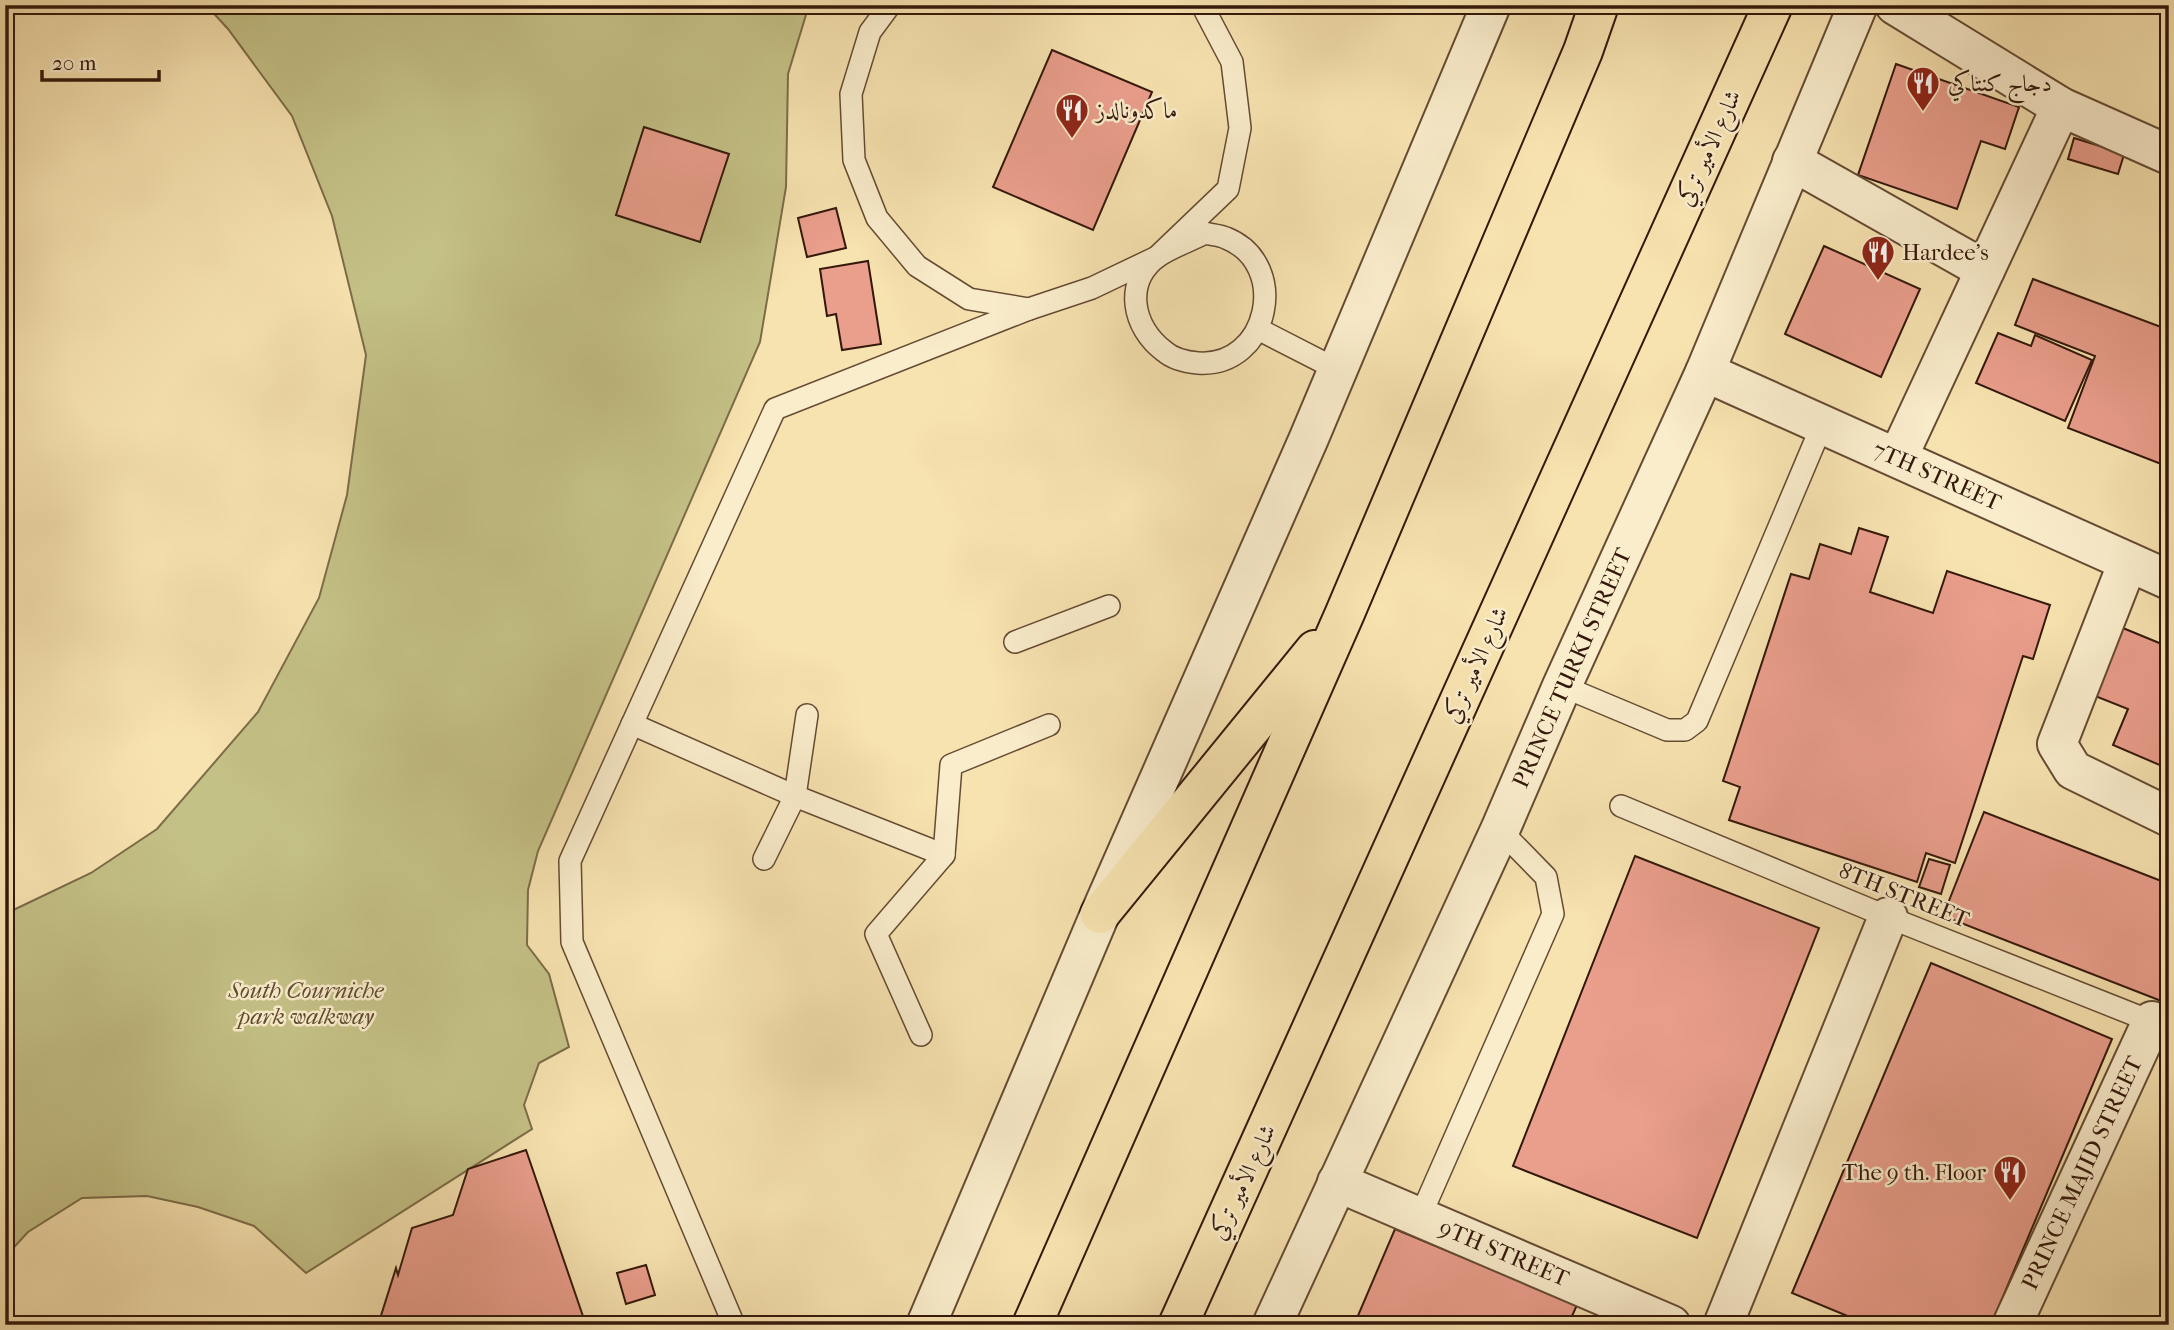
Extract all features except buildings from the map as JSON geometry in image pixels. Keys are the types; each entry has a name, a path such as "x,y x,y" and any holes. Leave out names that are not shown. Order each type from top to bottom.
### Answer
{"main road":[{"path":"1032,1325 1345,613 1583,51 1599,5"},
{"path":"1583,51 1613,5"},
{"name":"شارع الأمير تركي","path":"1178,1325 1773,5"},
{"path":"1100,914 1345,613"},
{"path":"1193,1325 1246,1178"}],"street":[{"path":"926,1325 1100,914 1338,370 1491,5"},
{"name":"PRINCE TURKI STREET","path":"1272,1325 1500,830 1562,686 1705,372 1858,5"},
{"path":"1895,5 2061,107 2169,155"},
{"path":"1898,457 2061,107"},
{"path":"1792,161 1985,270"},
{"name":"7TH STREET","path":"1705,372 2169,580"},
{"path":"2128,562 2057,744 2073,770 2169,817"},
{"path":"1723,1325 1888,917"},
{"name":"PRINCE MAJID STREET","path":"2011,1325 2160,1024"},
{"name":"9TH STREET","path":"1337,1182 1671,1325"}],"lane":[{"path":"890,5 870,32 851,94 854,160 877,218 917,266 970,299 1029,309"},
{"path":"734,1325 572,942 570,861 775,409 1029,309 1092,288 1157,257 1205,233 1226,238 1245,250 1258,268 1265,289 1265,310 1258,330 1245,346 1228,358 1208,363 1186,362 1167,354 1151,341 1140,323 1135,302 1138,280 1157,257 1228,189 1240,128 1232,62 1202,5"},
{"path":"1258,330 1338,370"},
{"path":"1562,686 1667,730 1685,730 1697,721 1822,425"},
{"path":"1014,642 1109,606"},
{"path":"764,859 795,796 807,715"},
{"path":"632,724 795,796 944,855"},
{"path":"921,1034 876,934 944,855 951,765 1049,725"},
{"name":"8TH STREET","path":"1621,806 1888,917 2160,1024"},
{"path":"1420,1217 1553,914 1546,877 1500,830"}],"green space":[{"name":"South Courniche park walkway","path":"206,5 809,5 788,74 786,187 760,342 538,851 528,890 527,945 549,974 569,1047 539,1063 524,1105 532,1129 306,1273 254,1226 198,1207 147,1196 82,1198 28,1232 5,1257 5,914 91,873 157,829 258,712 319,598 347,495 366,355 332,216 292,116 228,29"}],"place":[{"name":"دجاج كنتاكي","path":"1923,113"},
{"name":"ماكدونالدز","path":"1072,140"},
{"name":"Hardee's","path":"1878,282"},
{"name":"The 9 th. Floor","path":"2010,1202"}]}
